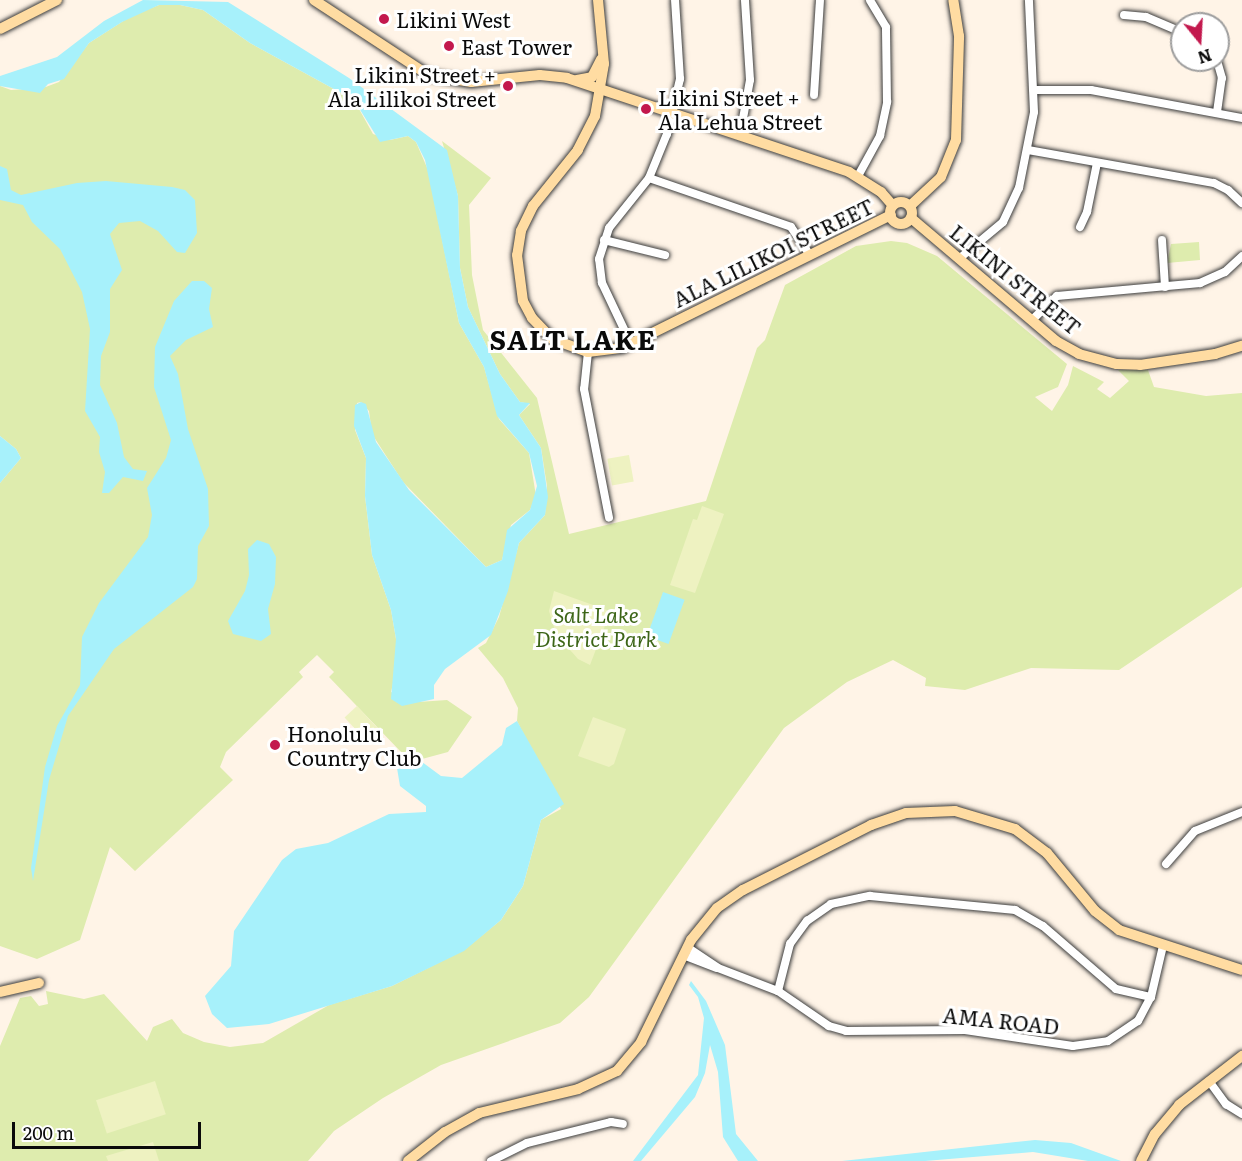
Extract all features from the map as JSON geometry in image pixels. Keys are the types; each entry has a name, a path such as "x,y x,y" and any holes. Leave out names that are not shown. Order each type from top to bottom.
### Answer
{"street":[{"path":"0,29 57,0"},
{"path":"314,0 436,78 471,82 540,75 567,78 592,76 603,52"},
{"path":"598,0 603,52 601,91 585,140 528,215 517,255 520,292 532,318 552,339 588,352 585,397 609,518"},
{"path":"631,344 602,283 599,259 604,240 615,219 649,177 673,113 680,79 675,0"},
{"path":"740,135 750,80 746,0"},
{"path":"814,95 820,0"},
{"path":"858,176 880,136 887,102 886,27 870,0"},
{"path":"910,206 941,177 956,140 959,36 954,0"},
{"path":"960,258 989,236 1010,212 1028,150 1034,90 1029,0"},
{"path":"1124,15 1146,17 1170,27"},
{"path":"1217,112 1222,78 1220,72"},
{"path":"567,78 858,176 881,192 902,224 911,218 910,206"},
{"path":"1034,90 1091,90 1242,118"},
{"path":"1028,150 1214,183 1228,189 1242,203"},
{"path":"1080,227 1088,212 1097,163"},
{"path":"649,177 791,227 810,255"},
{"path":"892,210 903,202 910,206"},
{"name":"ALA LILIKOI STREET","path":"588,352 631,344 810,255 892,210"},
{"name":"LIKINI STREET","path":"911,218 1072,351 1117,364 1175,361 1242,346"},
{"path":"604,240 665,255"},
{"path":"1162,240 1165,287"},
{"path":"1033,319 1048,301 1064,294 1165,287 1212,279 1242,256"},
{"path":"417,1158 479,1113 578,1089 617,1071 641,1042 685,951 710,916 744,890 871,825 930,809 968,813 1015,830 1047,854 1112,926 1164,946 1242,970"},
{"path":"1166,864 1195,831 1242,812"},
{"path":"778,991 787,952 807,921 831,904 870,896 1015,910 1043,926 1116,989 1151,997"},
{"name":"AMA ROAD","path":"685,951 718,968 778,991 829,1026 846,1031 965,1030 1073,1046 1099,1044 1124,1032 1138,1021 1151,997 1164,946"},
{"path":"0,992 39,983"},
{"path":"1141,1161 1166,1119 1209,1081 1242,1056"},
{"path":"1209,1081 1226,1104 1242,1114"},
{"path":"491,1161 527,1143 611,1122 623,1124"}],"green space":[{"name":"Honolulu Country Club","path":"159,5 180,5 203,10 250,43 354,100 373,134 390,140 408,136 416,142 428,170 459,323 484,367 499,419 529,453 536,496 530,510 511,525 502,560 486,567 403,482 372,434 369,411 361,402 357,403 355,430 366,458 365,496 372,555 391,610 396,639 397,668 391,692 418,702 447,700 472,717 448,752 422,759 401,752 329,677 334,672 317,655 299,672 303,677 226,752 220,767 233,780 135,871 110,847 80,940 37,959 0,946 0,483 21,458 16,449 0,436 0,86 11,90 43,88 59,82 89,43 131,16"},
{"name":"Salt Lake District Park","path":"442,141 491,178 469,205 472,275 483,330 537,398 569,534 706,501 757,348 765,340 785,285 856,246 891,241 907,243 937,256 1067,364 1058,387 1035,397 1052,411 1068,385 1073,366 1104,382 1097,389 1110,398 1129,381 1118,370 1148,370 1154,387 1206,396 1242,393 1242,587 1119,670 1031,668 965,690 925,686 926,678 893,660 847,682 784,728 589,997 560,1023 441,1065 383,1098 334,1131 308,1161 0,1161 0,1046 20,998 31,996 39,1006 48,1004 46,991 84,999 104,994 147,1041 153,1027 172,1019 183,1033 204,1042 230,1047 263,1043 329,1005 392,986 464,950 501,920 523,886 541,820 561,809 517,721 518,708 503,678 478,648 486,643 499,617 519,543 545,515 547,486 541,448 519,415 530,404 520,402 500,374 468,307 460,268 458,196"},
{"path":"1199,242 1200,260 1167,263 1171,244"},
{"path":"629,455 634,482 612,485 607,459"},
{"path":"702,506 724,514 695,593 670,585 693,519 697,520"},
{"name":"Salt Lake District Park","path":"554,591 607,610 609,615 590,665 578,659 556,634 549,611"},
{"path":"357,706 380,730 367,742 345,718"},
{"path":"593,717 626,729 614,764 609,767 578,756"},
{"path":"155,1081 166,1114 107,1133 96,1100"},
{"path":"153,1142 159,1161 108,1161 106,1156"}],"water":[{"path":"143,0 228,2 349,78 447,150 458,196 460,268 468,307 500,374 520,402 530,403 519,415 541,448 548,497 545,515 519,543 508,591 491,635 445,669 434,685 434,699 402,706 391,699 396,639 391,610 372,555 365,496 366,458 354,426 355,405 361,402 366,404 376,442 409,490 486,567 502,560 507,530 530,510 537,486 529,453 497,416 484,367 459,323 425,160 416,142 408,136 380,142 354,100 250,43 203,10 180,5 159,5 122,22 89,43 64,79 48,84 40,93 0,86 0,76 57,57 104,21"},
{"path":"0,166 7,169 11,190 21,195 77,183 106,181 172,187 185,190 195,200 197,233 185,253 177,252 158,231 140,221 119,223 110,234 122,270 110,289 110,332 101,356 100,385 117,423 124,457 133,469 147,471 143,481 123,477 109,493 102,493 105,472 99,452 100,437 85,411 90,329 82,292 60,249 32,222 23,205 0,200"},
{"path":"192,281 204,281 212,288 209,309 213,327 186,340 170,356 178,374 188,429 208,489 209,526 198,546 197,579 193,587 114,649 68,716 49,780 33,881 31,868 45,767 57,726 80,685 82,637 99,603 148,537 152,515 147,488 166,458 171,440 154,387 155,347 174,301"},
{"path":"0,436 16,449 21,458 0,483"},
{"path":"257,540 269,544 276,557 275,584 268,609 271,634 261,641 233,634 228,621 245,591 249,575 248,549"},
{"path":"663,592 685,600 669,644 647,636"},
{"path":"517,721 564,804 541,820 523,886 501,920 464,951 392,986 269,1024 227,1028 212,1014 205,996 231,966 234,931 282,860 296,849 328,843 389,814 426,812 426,806 400,786 397,768 402,762 418,759 441,776 462,778 502,745 506,728"},
{"path":"691,981 706,1001 725,1045 736,1134 758,1161 738,1161 723,1137 718,1072 710,1045 705,1073 695,1097 641,1161 633,1161 698,1075 704,1018 698,997 689,985"},
{"path":"1035,1140 1071,1143 1121,1161 1088,1161 1033,1152 925,1161 842,1161"}],"place":[{"name":"Likini West","path":"384,19"},
{"name":"East Tower","path":"449,46"},
{"name":"Likini Street + Ala Lilikoi Street","path":"508,86"},
{"name":"Likini Street + Ala Lehua Street","path":"646,109"},
{"name":"Honolulu Country Club","path":"275,745"}],"district":[{"name":"SALT LAKE","path":"573,339"}]}
